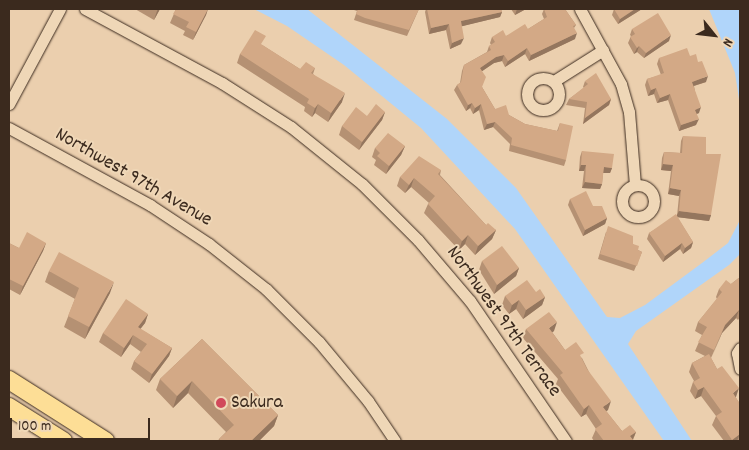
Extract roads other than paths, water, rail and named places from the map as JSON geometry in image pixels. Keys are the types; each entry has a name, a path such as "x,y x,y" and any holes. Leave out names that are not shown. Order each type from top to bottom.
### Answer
{"main road":[{"path":"9,380 105,441"},
{"path":"9,407 63,441"}],"street":[{"path":"9,104 60,9"},
{"name":"Northwest 97th Terrace","path":"85,9 229,88 291,128 362,184 418,240 470,302 566,441"},
{"path":"580,9 621,84 629,112 635,185"},
{"path":"554,81 603,50"},
{"name":"Northwest 97th Avenue","path":"9,128 150,205 209,244 266,289 319,342 368,401 395,441"},
{"path":"739,350 740,369"}],"water":[{"path":"254,9 307,9 447,119 516,188 607,317 620,318 645,305 728,243 740,220 740,254 729,265 636,331 628,344 692,441 664,441 515,229 421,128 344,65 287,26"},
{"path":"709,9 740,9 740,106 735,73"}],"place":[{"name":"Sakura","path":"221,403"}]}
